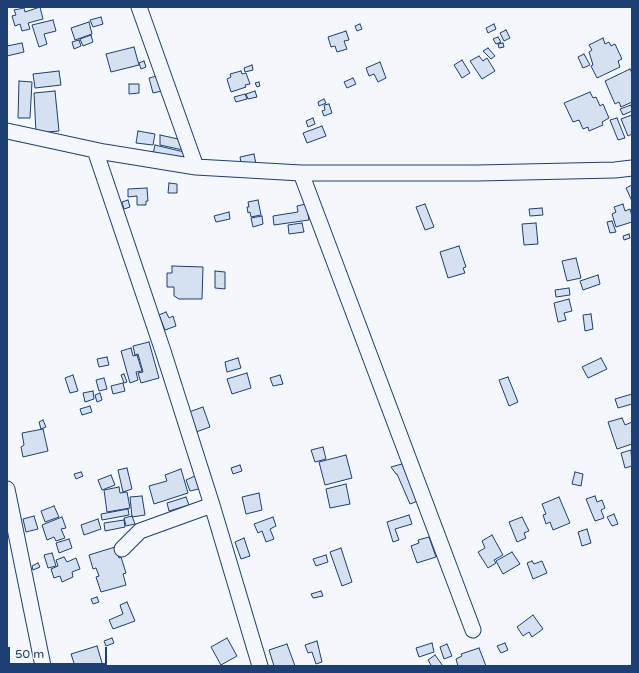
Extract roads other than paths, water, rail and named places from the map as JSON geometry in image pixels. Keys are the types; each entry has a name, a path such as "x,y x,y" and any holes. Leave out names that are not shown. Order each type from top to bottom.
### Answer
{"street":[{"path":"139,7 196,167"},
{"path":"7,131 95,150 196,167 301,173 478,173 615,170 632,168"},
{"path":"95,150 163,351 212,505 260,666"},
{"path":"301,173 473,630"},
{"path":"7,489 43,666"},
{"path":"122,549 140,531 212,505"}]}
